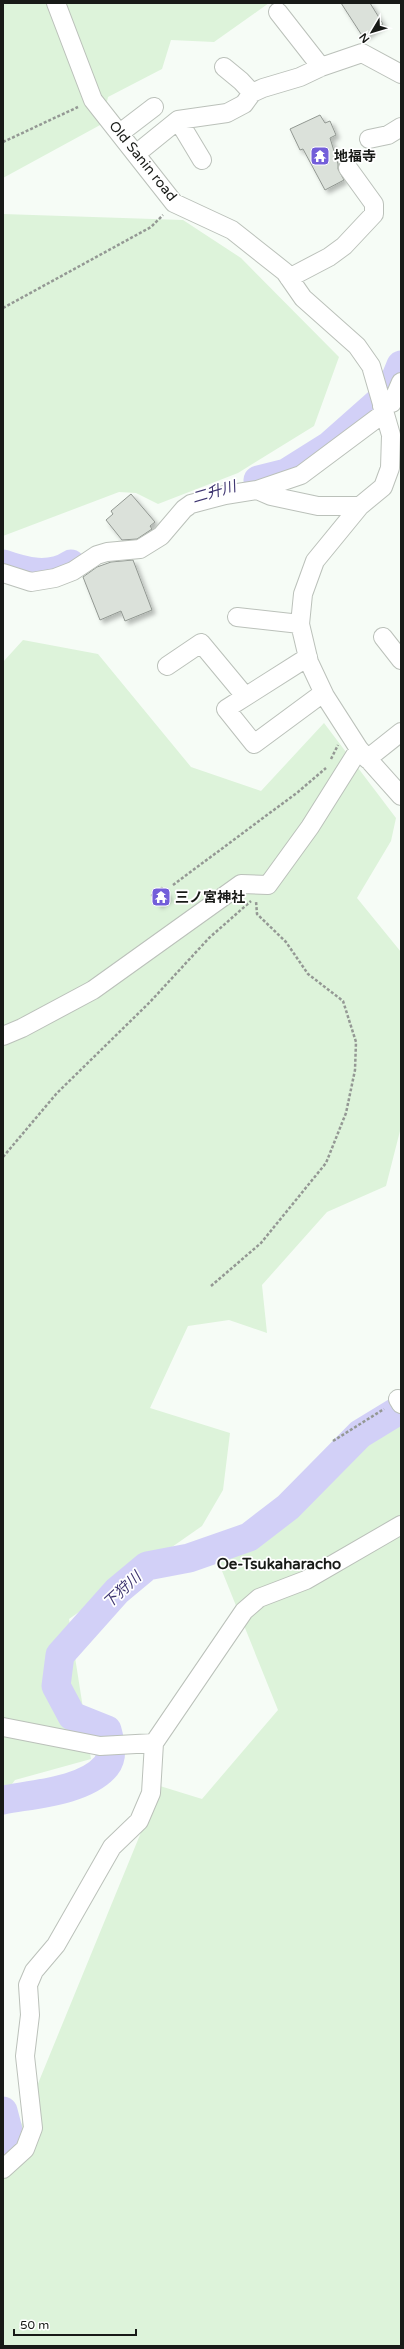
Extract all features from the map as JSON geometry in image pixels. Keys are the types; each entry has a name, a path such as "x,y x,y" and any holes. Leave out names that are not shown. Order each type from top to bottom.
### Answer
{"street":[{"name":"Old Sanin road","path":"56,3 92,100 120,133 174,203 232,230 285,272 303,298 357,346 371,366 391,435 396,443 390,468 383,487 360,506 315,561 303,594 300,624 308,657 323,693 363,754 401,796"},
{"path":"278,12 320,67"},
{"path":"136,154 178,120 227,113 244,104 252,93 300,77 320,67 362,53 401,74"},
{"path":"224,67 241,81 252,93"},
{"path":"120,133 154,107"},
{"path":"178,120 202,160"},
{"path":"369,139 400,129"},
{"path":"289,278 329,257 344,246 374,214 374,204 348,168"},
{"path":"3,572 31,582 55,578 73,571 96,555 108,552 140,549 152,543 191,504 225,494 257,490 301,475 392,403 401,382"},
{"path":"257,490 270,496 318,506 360,506"},
{"path":"237,617 300,624"},
{"path":"383,637 401,660"},
{"path":"167,666 201,643 245,696"},
{"path":"308,657 297,666 245,696 226,709 254,744 323,693"},
{"path":"3,1036 22,1028 93,990 241,884 268,885 363,754 401,732"},
{"path":"3,2169 25,2149 33,2128 24,2056 30,2015 28,1985 34,1971 56,1945 112,1847 140,1821 151,1793 154,1743 244,1611 258,1598 306,1580 401,1525"},
{"path":"3,1727 100,1746 124,1746 154,1743"}],"path":[{"path":"3,142 92,100"},
{"path":"3,308 151,227 174,203"},
{"path":"173,885 298,792 328,766 345,728"},
{"path":"3,1157 57,1093 150,1002 209,938 256,896 257,914 286,942 308,974 343,1001 356,1042 355,1070 346,1113 326,1163 261,1243 210,1286"},
{"path":"333,1441 399,1401"}],"green space":[{"path":"3,3 269,3 214,42 171,40 162,69 108,97 102,124 3,178"},
{"path":"3,214 183,220 241,258 339,357 314,426 238,473 158,504 136,493 119,492 3,536"},
{"path":"23,640 98,654 191,767 261,791 324,723 396,818 391,841 357,898 401,952 401,1127 386,1186 327,1212 262,1285 267,1333 229,1320 188,1326 150,1408 230,1433 223,1490 202,1526 69,1619 91,1759 15,1780 3,1796 3,662"},
{"path":"401,1418 401,2346 3,2346 3,2155 12,2147 160,1786 202,1799 278,1710 218,1561"}],"building":[{"path":"341,3 370,3 383,24 363,37"},
{"path":"320,115 325,123 330,121 336,135 330,138 338,164 338,169 344,180 325,190 303,149 300,150 290,129"},
{"path":"131,494 155,522 150,526 152,529 137,539 122,540 106,520 113,514 111,511"},
{"path":"133,560 152,610 125,621 121,611 100,620 83,577 97,567 111,562"},
{"path":"162,887 169,897 159,905 151,895"}],"waterway":[{"name":"二升川","path":"258,480 286,473 329,446 390,392 401,365"},
{"name":"二升川","path":"3,564 37,572 55,571 71,564"},
{"name":"下狩川","path":"3,1800 44,1793 72,1786 97,1774 106,1766 111,1753 107,1730 72,1716 56,1686 60,1655 117,1591 147,1566 189,1558 249,1537 288,1507 360,1434 401,1409"},
{"name":"下狩川","path":"3,2111 8,2130 3,2140"}],"place":[{"name":"地福寺","path":"320,156"},
{"name":"三ノ宮神社","path":"161,897"}],"district":[{"name":"Oe-Tsukaharacho","path":"279,1564"}]}
